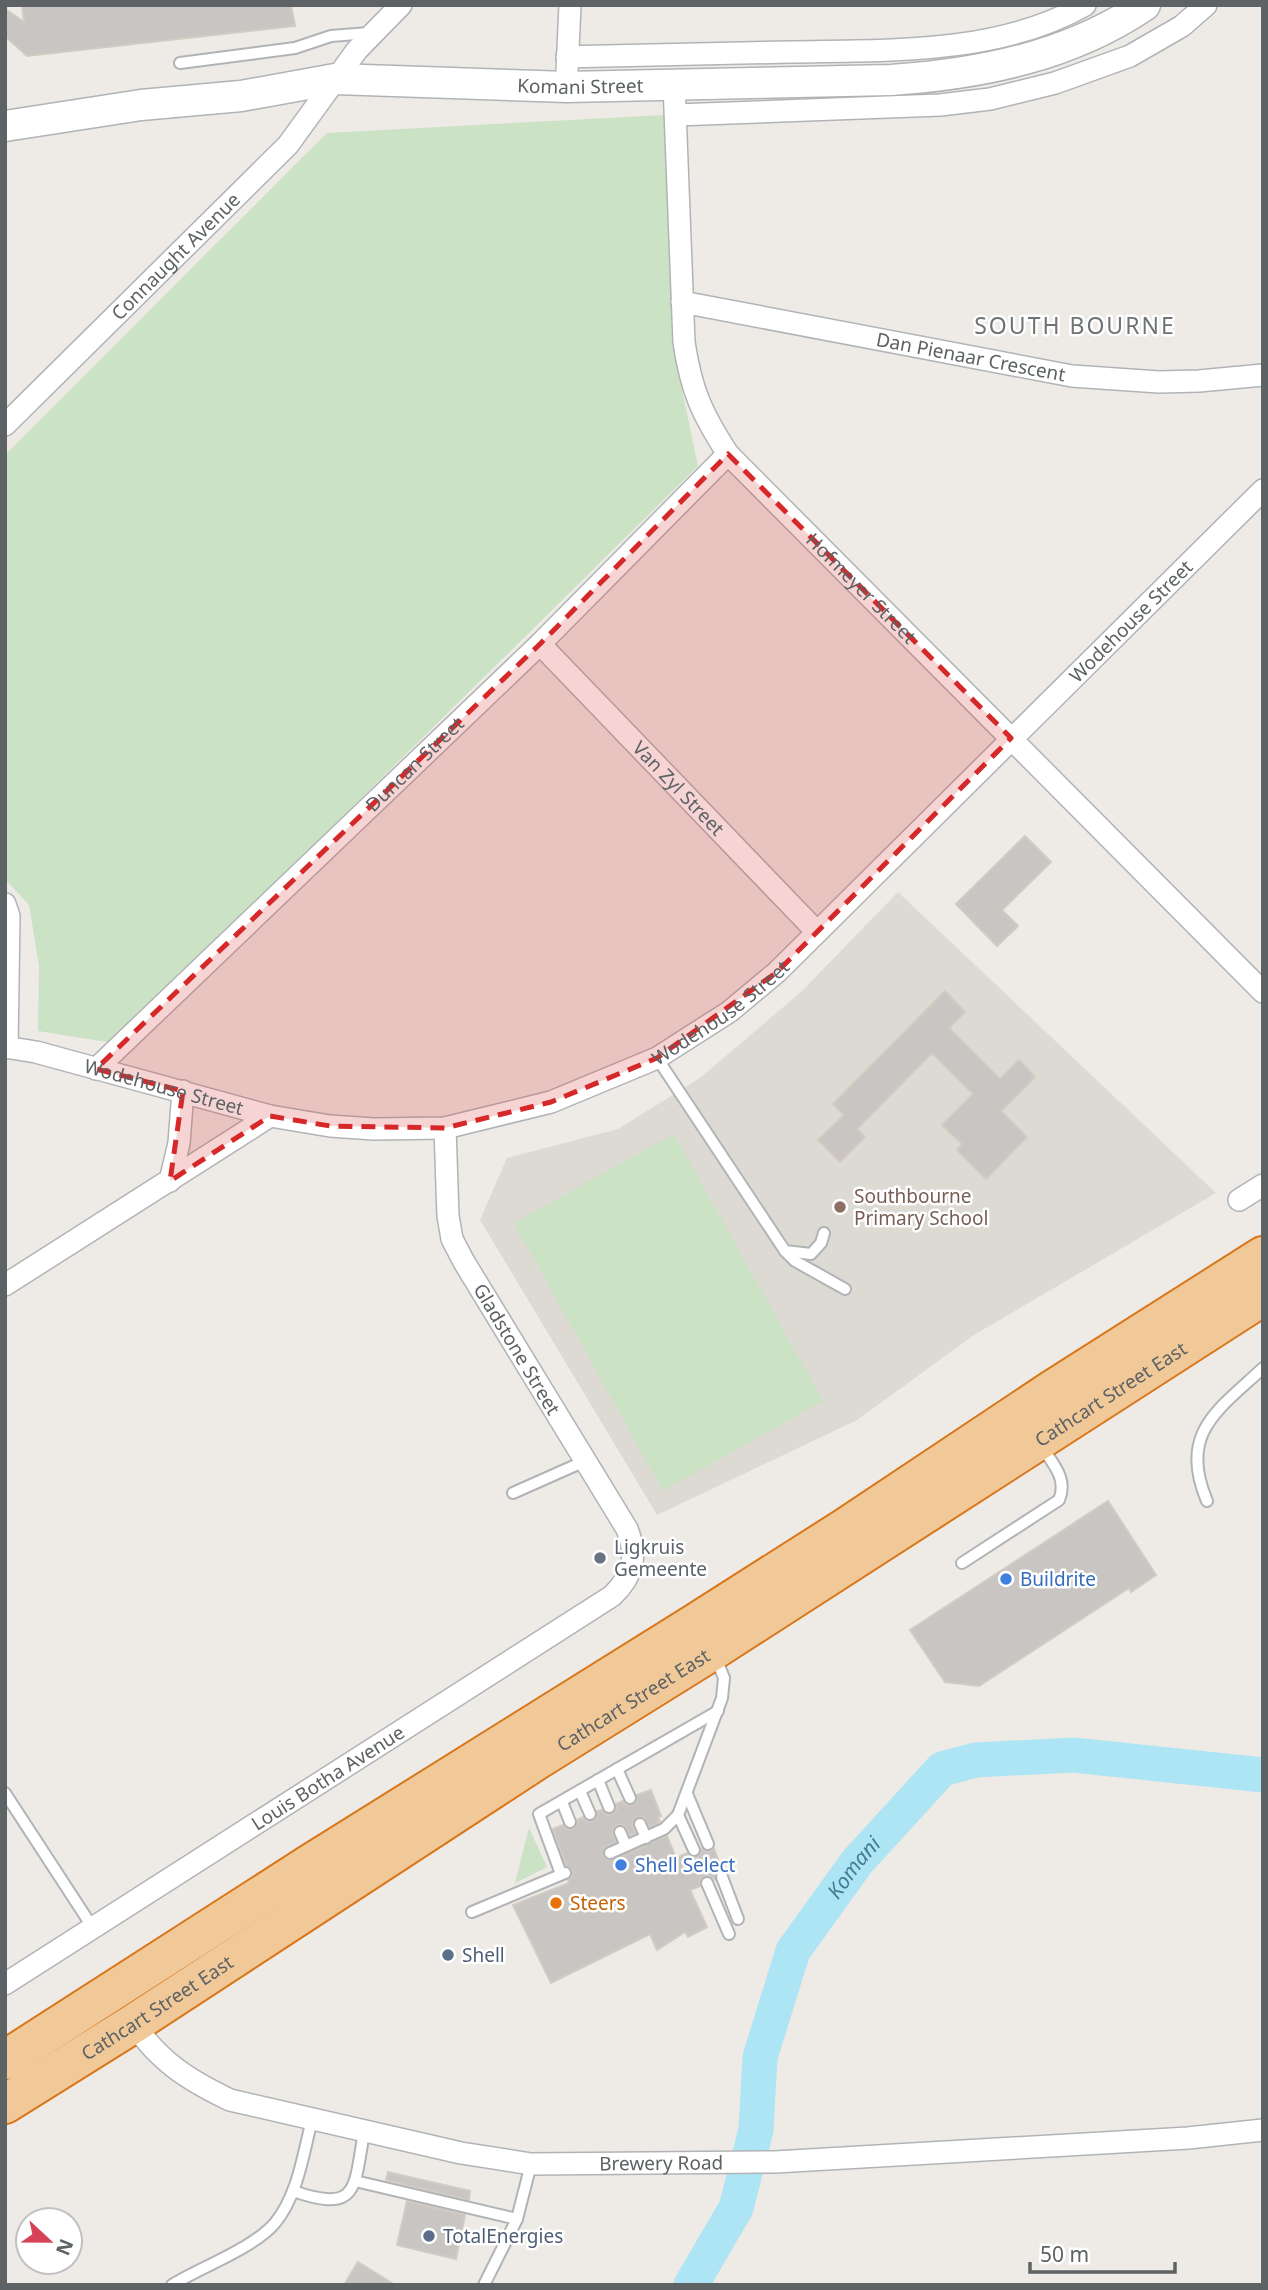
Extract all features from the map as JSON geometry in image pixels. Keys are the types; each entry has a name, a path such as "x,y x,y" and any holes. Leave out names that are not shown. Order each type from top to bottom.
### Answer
{"highway":[{"name":"Cathcart Street East","path":"5,2060 310,1864 703,1637 1029,1426 1261,1270"},
{"name":"Cathcart Street East","path":"5,2104 133,2024 537,1760 703,1637"}],"street":[{"name":"Connaught Avenue","path":"5,425 288,145 372,33 401,5"},
{"path":"567,88 569,5"},
{"name":"Komani Street","path":"567,57 894,50 963,44 1045,25 1085,5"},
{"name":"Komani Street","path":"5,126 141,105 241,96 335,79 567,88 891,80 964,73 1030,58 1072,43 1125,19 1145,5"},
{"path":"676,115 940,105 990,99 1055,83 1130,56 1181,26 1206,5"},
{"name":"Hofmeyer Street","path":"674,84 682,302 687,361 697,402 728,454 1263,992"},
{"name":"Dan Pienaar Crescent","path":"682,302 1072,376 1199,382 1263,375"},
{"name":"Duncan Street","path":"96,1069 540,644 728,454"},
{"name":"Wodehouse Street","path":"6,1048 36,1052 270,1116 330,1126 445,1128 551,1102 657,1058 729,1012 777,972 1263,490"},
{"name":"Van Zyl Street","path":"540,644 817,932"},
{"path":"5,904 9,916 6,1048"},
{"path":"170,1181 179,1143 183,1091"},
{"path":"5,1285 270,1116"},
{"name":"Gladstone Street","path":"445,1128 447,1195 452,1239 627,1529 633,1556"},
{"path":"1239,1200 1263,1185"},
{"name":"Louis Botha Avenue","path":"5,1984 612,1596 627,1579 633,1556"},
{"name":"Brewery Road","path":"112,1993 149,2045 172,2068 204,2087 241,2103 501,2161 531,2164 775,2162 1188,2138 1263,2130"}],"lane":[{"path":"180,63 295,48 331,36 372,33"},
{"path":"657,1058 785,1251 795,1261 845,1289"},
{"path":"785,1251 811,1254 821,1243 824,1233"},
{"path":"1207,1501 1201,1487 1196,1458 1202,1432 1222,1406 1263,1368"},
{"path":"962,1563 1059,1500 1063,1489 1060,1476 1029,1426"},
{"path":"513,1493 585,1461"},
{"path":"610,1853 664,1829 678,1815 719,1710 724,1678 703,1637"},
{"path":"472,1912 563,1873 540,1814 719,1710"},
{"path":"617,1769 630,1798"},
{"path":"598,1780 609,1807"},
{"path":"580,1791 590,1814"},
{"path":"5,1793 93,1928"},
{"path":"687,1794 708,1844"},
{"path":"562,1802 570,1822"},
{"path":"678,1815 694,1850"},
{"path":"640,1824 646,1838"},
{"path":"620,1832 626,1846"},
{"path":"722,1877 738,1919"},
{"path":"708,1883 729,1934"},
{"path":"172,2285 251,2242 275,2222 293,2191 312,2120"},
{"path":"293,2191 322,2201 335,2201 348,2195 355,2181 364,2132"},
{"path":"484,2285 517,2219 531,2164"},
{"path":"355,2181 517,2219"}],"highlighted area":[{"path":"728,454 1011,738 777,972 657,1058 551,1102 445,1128 330,1126 270,1116 170,1181 183,1091 96,1069 540,644"}],"shaded area":[{"name":"Southbourne Primary School","path":"898,892 1216,1193 974,1335 857,1420 657,1515 480,1220 507,1158 618,1129 700,1078 801,992"}],"green space":[{"path":"665,115 674,352 698,466 113,1043 38,1031 39,966 29,905 5,879 5,455 327,133"},
{"path":"674,1134 823,1401 663,1491 514,1223"},
{"path":"529,1828 547,1867 515,1883"}],"building":[{"path":"22,5 291,5 295,26 27,56 5,36 5,9 24,22"},
{"path":"1025,836 1051,862 1002,910 1018,926 997,946 956,904"},
{"path":"945,991 965,1012 949,1028 1000,1079 1019,1060 1035,1077 1001,1111 1027,1137 986,1179 957,1150 962,1144 942,1125 973,1094 932,1053 857,1129 865,1137 840,1162 818,1140 844,1115 833,1104"},
{"path":"1108,1501 1156,1575 1131,1592 1129,1588 979,1686 945,1682 910,1630"},
{"path":"651,1790 661,1816 658,1817 660,1822 650,1827 644,1817 636,1817 632,1824 635,1833 630,1835 624,1825 616,1825 612,1832 616,1842 604,1848 603,1856 606,1860 613,1860 667,1836 676,1858 687,1853 690,1857 697,1857 702,1848 708,1852 714,1849 722,1869 716,1873 715,1880 711,1876 705,1876 700,1879 700,1886 690,1890 707,1927 688,1937 685,1932 657,1950 650,1934 551,1983 513,1905 569,1883 572,1871 566,1865 553,1829 563,1825 566,1829 572,1829 577,1826 577,1820 583,1817 586,1821 592,1821 597,1818 597,1811 613,1814 617,1809 616,1804 623,1801 626,1805 633,1805 637,1802 637,1795"},
{"path":"388,2172 470,2191 469,2200 386,2180"},
{"path":"407,2201 465,2215 456,2259 397,2245"},
{"path":"358,2262 395,2285 344,2285"}],"waterway":[{"name":"Komani","path":"691,2285 736,2208 756,2130 760,2057 793,1951 857,1862 942,1769 976,1760 1073,1755 1263,1775"}],"place":[{"name":"Southbourne Primary School","path":"840,1207"},
{"name":"Ligkruis Gemeente","path":"600,1558"},
{"name":"Buildrite","path":"1006,1579"},
{"name":"Shell Select","path":"621,1865"},
{"name":"Steers","path":"556,1903"},
{"name":"Shell","path":"448,1955"},
{"name":"TotalEnergies","path":"429,2236"}],"district":[{"name":"SOUTH BOURNE","path":"1075,326"}]}
